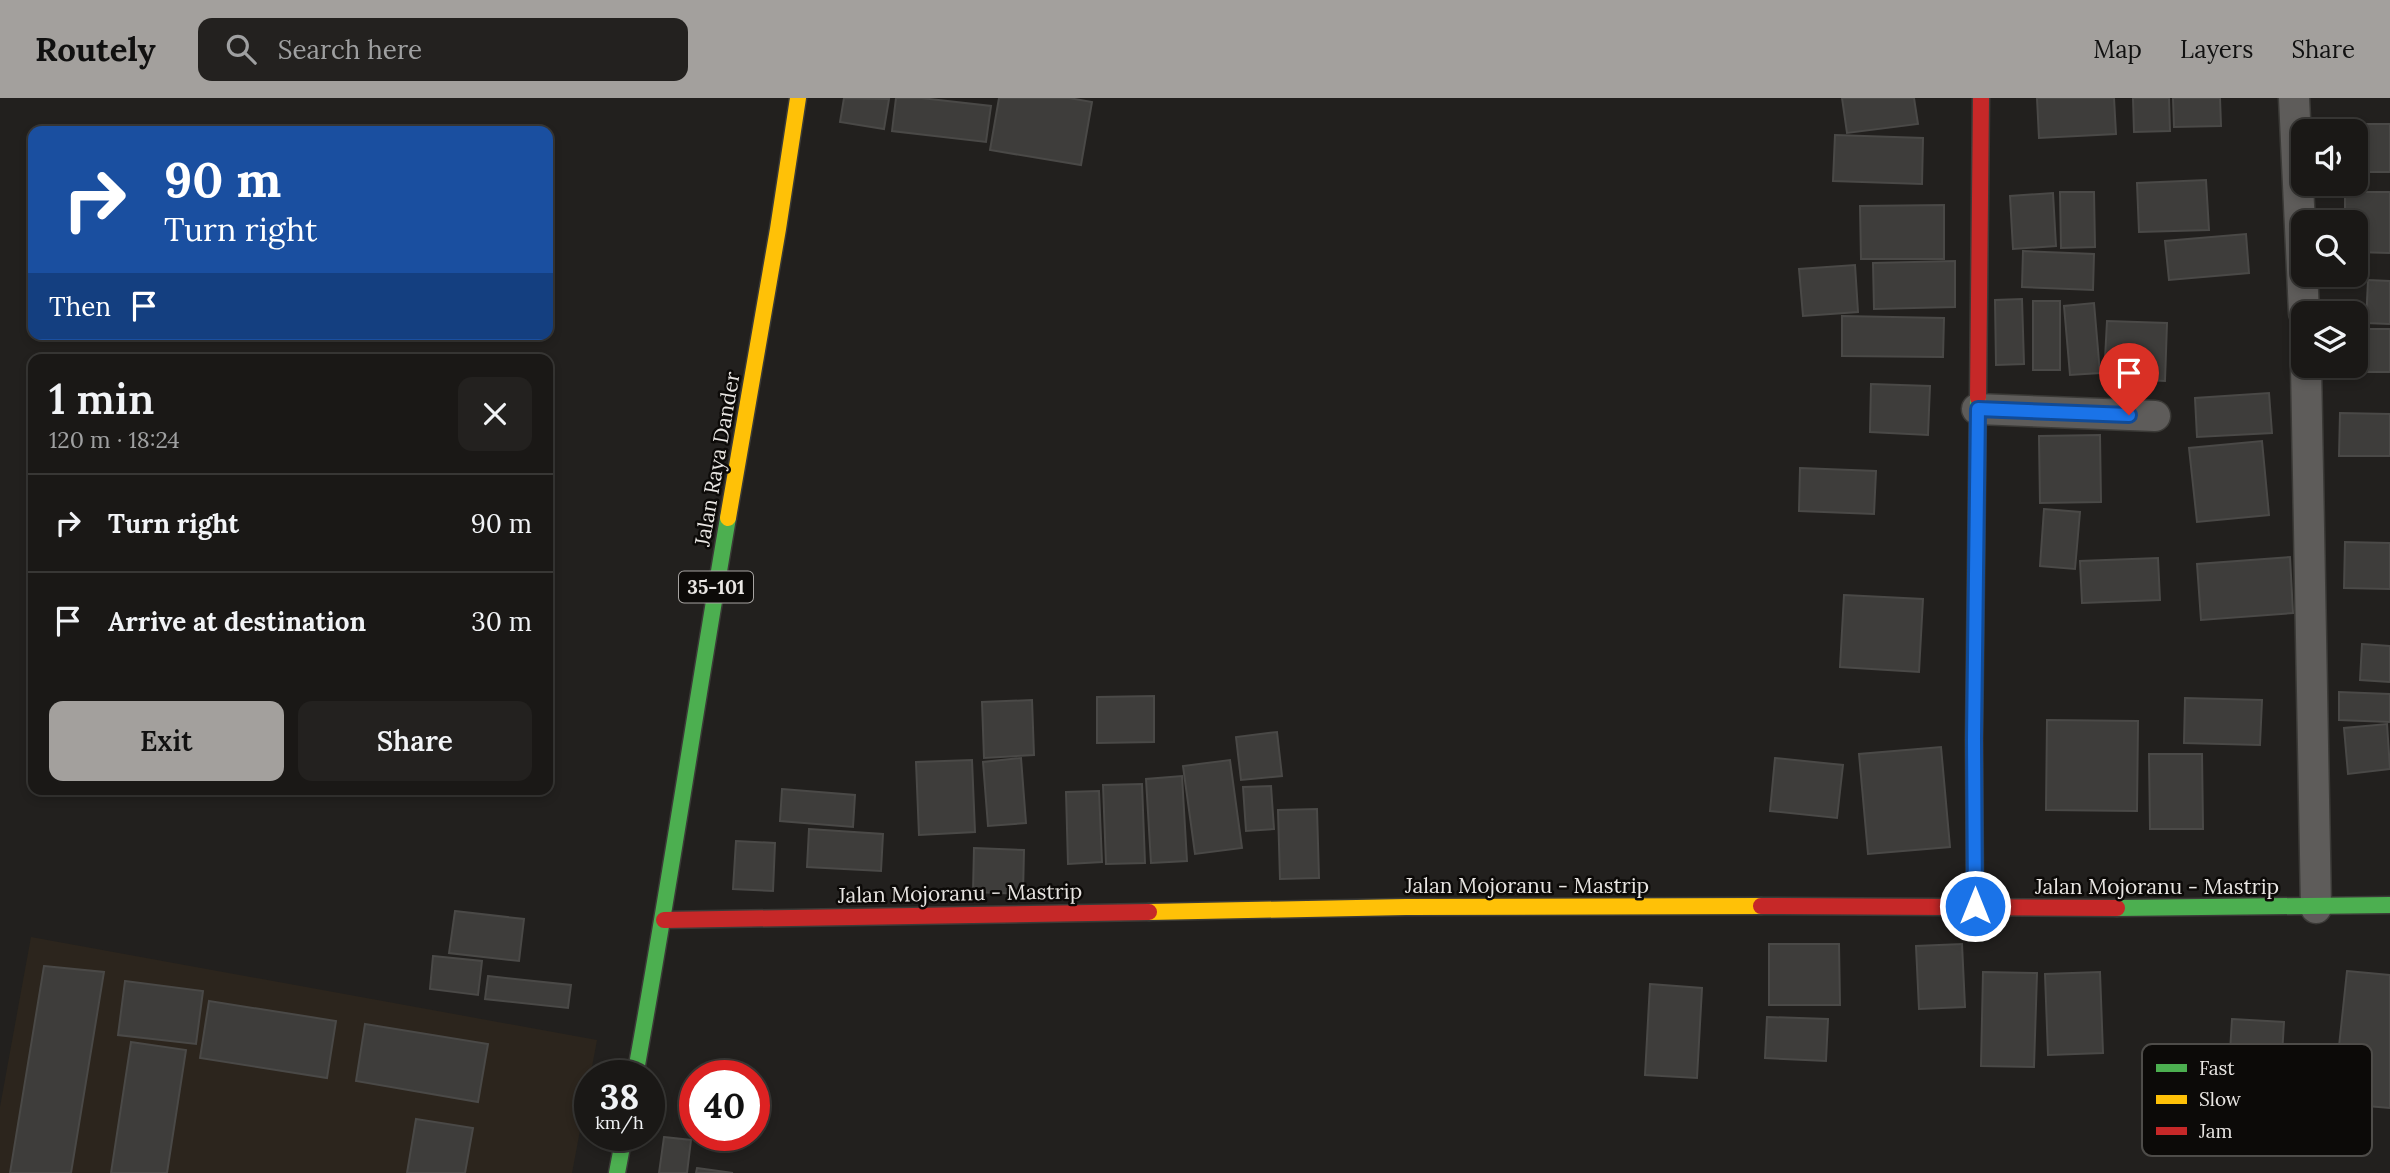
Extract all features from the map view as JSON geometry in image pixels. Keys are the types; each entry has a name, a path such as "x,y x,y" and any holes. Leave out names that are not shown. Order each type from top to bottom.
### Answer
{"street":[{"name":"Jalan Raya Dander","path":"638,1060 664,920 704,658 798,98"},
{"path":"1975,906 1974,739 1981,98"},
{"path":"2294,98 2303,301"},
{"path":"2306,378 2316,908"},
{"path":"1978,409 2155,416"},
{"name":"Jalan Mojoranu - Mastrip","path":"664,920 1406,906 1975,906 2151,909 2390,905"},
{"path":"617,1173 621,1151"}],"shaded area":[{"path":"31,937 597,1040 593,1060 574,1060 574,1151 576,1151 572,1173 0,1173 0,1107"}],"building":[{"path":"844,98 889,99 884,129 840,122"},
{"path":"896,98 991,106 986,142 892,131"},
{"path":"999,98 1069,98 1092,102 1081,165 990,150"},
{"path":"1842,98 1914,98 1918,124 1847,133"},
{"path":"2037,98 2114,98 2116,134 2039,138"},
{"path":"2133,98 2169,98 2170,131 2134,132"},
{"path":"2173,98 2220,98 2221,126 2174,127"},
{"path":"2368,124 2390,124 2390,172 2368,172"},
{"path":"1835,135 1923,138 1922,184 1833,181"},
{"path":"2206,180 2209,230 2139,232 2137,183"},
{"path":"2060,192 2094,192 2095,247 2061,248"},
{"path":"2390,192 2390,253 2368,252 2368,210 2345,210 2345,196"},
{"path":"2053,193 2056,246 2013,249 2010,196"},
{"path":"1944,205 1944,259 1861,259 1860,206"},
{"path":"2246,234 2249,273 2169,280 2165,241"},
{"path":"2023,251 2094,254 2093,290 2022,287"},
{"path":"1955,261 1955,307 1874,309 1873,263"},
{"path":"1855,265 1858,312 1803,316 1799,269"},
{"path":"2368,280 2390,281 2390,324 2368,323"},
{"path":"2022,299 2024,364 1996,365 1995,300"},
{"path":"2033,301 2060,301 2060,370 2033,370"},
{"path":"2094,303 2100,373 2070,375 2064,306"},
{"path":"1842,316 1944,318 1943,357 1842,356"},
{"path":"2107,321 2167,323 2165,381 2104,378"},
{"path":"2368,329 2390,329 2390,372 2368,372"},
{"path":"1871,384 1930,386 1928,435 1870,432"},
{"path":"2269,393 2272,433 2197,437 2195,398"},
{"path":"2340,413 2390,414 2390,456 2339,456"},
{"path":"2100,435 2101,502 2040,503 2039,436"},
{"path":"2262,441 2269,515 2197,522 2189,448"},
{"path":"1800,468 1876,471 1874,514 1799,511"},
{"path":"2044,509 2080,512 2075,569 2040,566"},
{"path":"2345,542 2390,543 2390,589 2344,588"},
{"path":"2290,557 2293,613 2201,620 2197,564"},
{"path":"2158,558 2160,600 2082,603 2080,561"},
{"path":"1844,595 1923,599 1919,672 1840,667"},
{"path":"2362,644 2390,646 2390,682 2360,680"},
{"path":"2339,692 2390,694 2390,722 2339,720"},
{"path":"1154,696 1154,742 1097,743 1097,697"},
{"path":"2185,698 2262,700 2260,745 2184,743"},
{"path":"1032,700 1034,755 984,758 982,702"},
{"path":"2047,720 2138,721 2137,811 2046,810"},
{"path":"2387,724 2390,769 2348,774 2344,728"},
{"path":"1277,732 1282,776 1241,780 1236,737"},
{"path":"1941,747 1950,847 1868,854 1859,754"},
{"path":"2149,754 2202,754 2203,829 2150,829"},
{"path":"1021,758 1026,823 988,826 983,762"},
{"path":"1775,758 1843,765 1837,818 1770,811"},
{"path":"972,760 975,832 919,835 916,762"},
{"path":"1230,760 1242,848 1195,854 1183,766"},
{"path":"1182,776 1187,861 1151,863 1146,779"},
{"path":"1142,784 1145,863 1106,864 1103,785"},
{"path":"1271,786 1274,829 1246,831 1243,787"},
{"path":"782,789 855,795 853,827 780,821"},
{"path":"1099,791 1102,862 1068,864 1066,792"},
{"path":"1317,809 1319,878 1280,879 1278,810"},
{"path":"809,829 883,834 881,871 807,867"},
{"path":"736,841 775,843 773,891 733,889"},
{"path":"974,848 1024,850 1023,894 973,892"},
{"path":"455,911 524,919 519,961 449,953"},
{"path":"1769,944 1839,944 1840,1005 1769,1005"},
{"path":"1962,944 1965,1007 1919,1009 1916,946"},
{"path":"433,956 482,961 478,995 430,989"},
{"path":"44,966 104,972 71,1173 10,1173"},
{"path":"2347,971 2390,975 2390,1108 2372,1106 2372,1044 2339,1044"},
{"path":"1983,972 2037,973 2034,1067 1981,1066"},
{"path":"2100,972 2103,1053 2048,1055 2045,974"},
{"path":"488,976 571,985 568,1008 485,999"},
{"path":"125,981 203,991 196,1044 118,1035"},
{"path":"1650,984 1702,988 1697,1078 1645,1075"},
{"path":"209,1001 336,1021 327,1078 200,1058"},
{"path":"1767,1017 1828,1019 1826,1061 1765,1058"},
{"path":"2232,1019 2284,1022 2283,1044 2230,1044"},
{"path":"365,1024 488,1044 478,1102 356,1081"},
{"path":"131,1042 186,1050 167,1173 111,1173"},
{"path":"416,1119 473,1128 465,1173 407,1173"},
{"path":"665,1137 679,1139 679,1151 690,1151 687,1173 659,1173 662,1151 665,1151"},
{"path":"697,1168 733,1173 696,1173"}],"traffic: fast":[{"path":"1975,906 1978,398"},
{"path":"638,1060 728,518"},
{"path":"2117,908 2390,905"},
{"path":"617,1173 621,1151"}],"traffic: slow":[{"path":"728,518 798,98"},
{"path":"1149,912 1406,907 1761,906"}],"traffic: jam":[{"path":"1978,398 1981,98"},
{"path":"1761,906 2117,908"},
{"path":"664,920 1149,912"}],"route":[{"path":"1975,906 1978,409 2129,415"}]}
